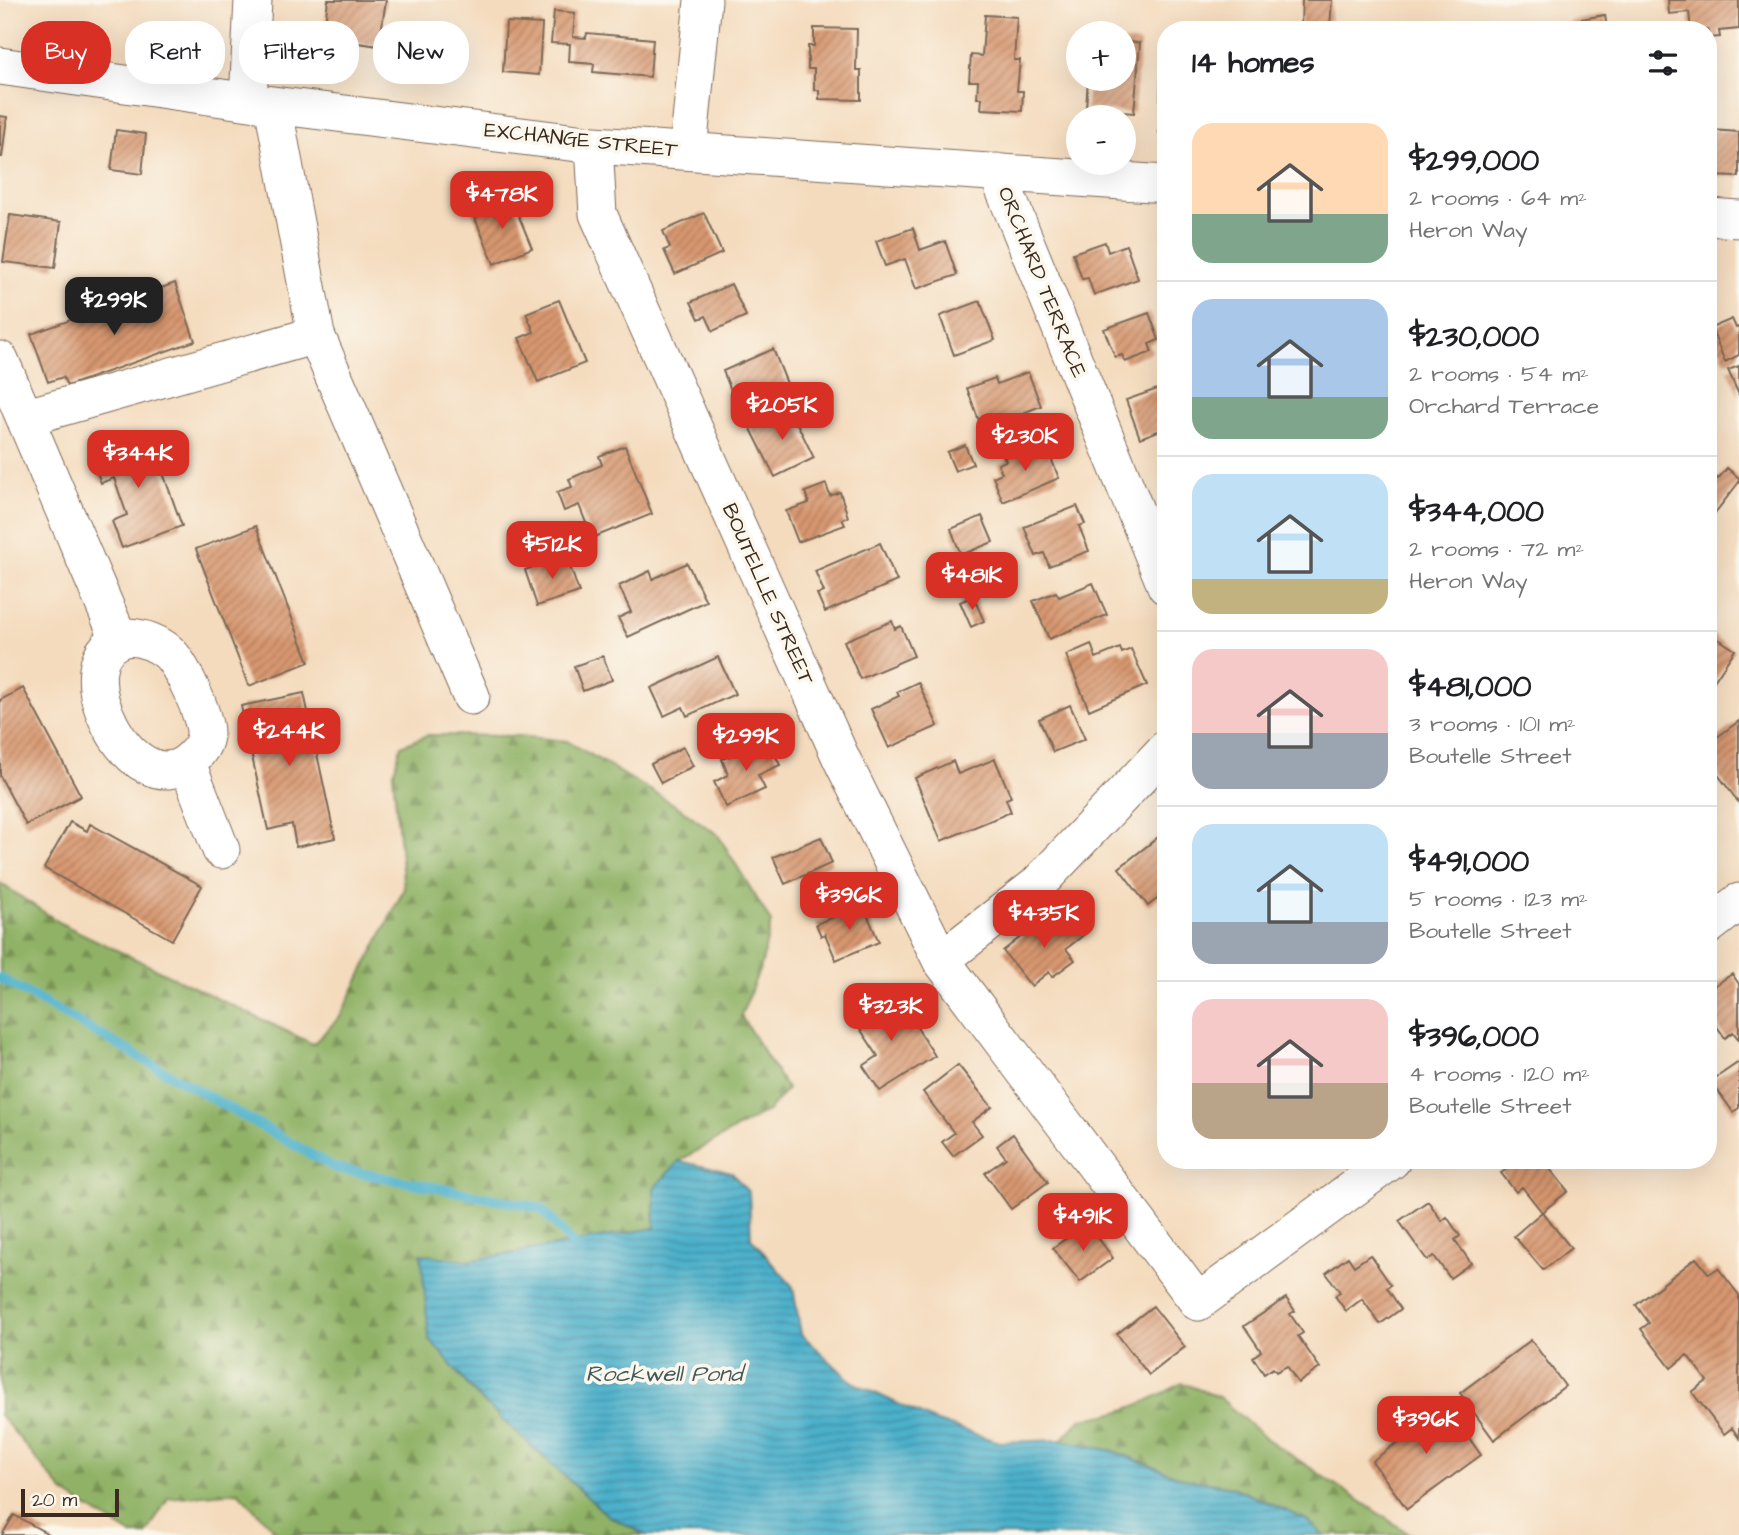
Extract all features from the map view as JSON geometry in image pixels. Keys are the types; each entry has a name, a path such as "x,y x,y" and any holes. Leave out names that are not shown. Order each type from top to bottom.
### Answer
{"street":[{"path":"253,0 260,103 316,335 471,696"},
{"path":"688,151 703,0"},
{"name":"EXCHANGE STREET","path":"0,66 260,103 594,145 1157,183"},
{"name":"BOUTELLE STREET","path":"594,145 598,214 841,758 941,960 1198,1302 1380,1169"},
{"name":"ORCHARD TERRACE","path":"997,172 1157,564"},
{"path":"1717,218 1739,219"},
{"path":"27,417 316,335"},
{"path":"0,360 27,417 119,639"},
{"path":"141,638 153,642 176,660 203,718 205,734 202,745 187,763 159,769 142,764 118,743 97,687 96,668 104,650 119,639 141,638"},
{"path":"941,960 1036,886 1157,758"},
{"path":"187,763 221,850"},
{"path":"1717,919 1739,902"}],"green space":[{"path":"428,735 519,736 567,741 677,806 718,835 771,922 762,963 741,1016 787,1089 769,1110 679,1161 655,1228 469,1261 421,1255 433,1343 477,1396 607,1515 646,1535 279,1535 238,1492 168,1498 146,1535 132,1535 64,1493 0,1415 0,883 62,924 313,1044 340,1017 404,889 393,775 401,746"},
{"path":"1182,1383 1219,1397 1264,1437 1411,1535 1324,1535 1305,1519 1232,1487 1185,1479 1113,1451 1062,1440 1081,1419 1133,1407"}],"water":[{"name":"Rockwell Pond","path":"679,1161 732,1173 749,1193 751,1238 793,1287 801,1334 852,1382 934,1421 999,1442 1062,1440 1113,1451 1185,1479 1232,1487 1305,1519 1324,1535 646,1535 607,1515 477,1396 429,1338 421,1254 469,1261 655,1228 654,1188"}],"building":[{"path":"328,0 386,0 383,21 373,21 373,45 359,43 359,21 325,21"},
{"path":"1302,0 1332,0 1330,21 1301,21"},
{"path":"1668,0 1739,0 1739,29 1719,31 1720,37 1717,37 1717,21 1690,21 1689,12 1669,14"},
{"path":"554,11 575,13 573,37 586,38 587,33 653,39 650,77 593,72 594,64 569,62 570,44 551,43"},
{"path":"985,15 1017,17 1014,60 1020,60 1017,91 1023,91 1022,111 981,109 982,98 977,98 978,81 969,81 971,55 982,56"},
{"path":"1605,15 1606,21 1569,21"},
{"path":"506,22 542,24 539,75 503,72"},
{"path":"814,28 857,29 856,70 861,70 861,100 819,99 819,90 814,90 814,69 808,69 808,46 814,46"},
{"path":"1136,42 1140,43 1136,90"},
{"path":"1087,91 1136,91 1135,105 1086,105"},
{"path":"0,116 7,117 2,157 0,157"},
{"path":"116,130 146,134 142,174 111,170"},
{"path":"1717,130 1739,132 1739,177 1717,176"},
{"path":"513,202 532,248 494,264 472,211 492,203 495,210"},
{"path":"704,213 722,253 675,274 664,250 670,248 663,231"},
{"path":"10,215 61,222 55,268 3,262"},
{"path":"913,228 920,250 945,241 957,275 916,289 905,259 885,266 876,241"},
{"path":"1105,242 1108,252 1126,245 1138,279 1094,295 1088,278 1082,279 1073,253"},
{"path":"175,283 195,341 67,386 63,377 48,382 31,334"},
{"path":"731,284 746,316 713,331 706,316 699,319 691,302"},
{"path":"559,300 585,363 538,382 519,338 534,332 526,313"},
{"path":"980,301 995,340 954,355 940,316"},
{"path":"1149,313 1157,341 1149,344 1152,352 1125,362 1122,355 1115,357 1104,329"},
{"path":"1732,319 1736,328 1739,327 1739,355 1725,362 1717,343 1717,325"},
{"path":"773,349 788,386 738,407 723,371"},
{"path":"1739,366 1739,395 1728,370"},
{"path":"1028,372 1041,406 982,429 967,388 995,378 997,384"},
{"path":"1157,389 1157,431 1140,438 1126,400"},
{"path":"789,407 814,458 775,477 750,427"},
{"path":"149,434 182,526 122,548 112,521 127,515 114,478 101,483 90,455"},
{"path":"965,445 973,464 955,471 947,452"},
{"path":"625,446 652,514 592,538 579,505 564,511 557,492 572,487 569,479 602,465 599,456"},
{"path":"1046,446 1059,478 1003,502 993,477 1002,473 998,464 1006,461 1004,457 1023,450 1025,454"},
{"path":"1727,468 1739,478 1739,482 1717,510 1717,478"},
{"path":"826,484 830,496 840,492 848,517 842,519 845,525 798,542 786,511 809,503 805,492"},
{"path":"1077,506 1085,524 1079,526 1089,551 1049,566 1044,553 1036,556 1024,527"},
{"path":"982,516 993,542 961,555 951,529"},
{"path":"256,526 309,662 249,686 196,549"},
{"path":"880,543 897,581 825,612 817,594 824,592 815,571"},
{"path":"566,555 579,592 537,606 525,570"},
{"path":"687,563 706,601 628,637 618,618 631,612 619,586 650,571 653,579"},
{"path":"1093,583 1107,615 1049,639 1033,601 1056,592 1059,597"},
{"path":"973,596 984,621 971,627 960,602"},
{"path":"892,621 895,629 901,626 914,656 860,679 844,641"},
{"path":"1717,638 1735,650 1717,677"},
{"path":"1091,644 1096,658 1120,648 1122,653 1131,649 1147,685 1089,710 1066,655"},
{"path":"603,656 612,680 583,691 574,666"},
{"path":"718,657 735,694 687,716 683,707 664,716 651,688"},
{"path":"918,682 938,726 889,748 871,709 899,696 897,692"},
{"path":"23,688 81,796 26,825 0,776 0,700"},
{"path":"304,693 335,838 296,847 292,824 268,830 241,706"},
{"path":"1070,705 1085,739 1053,752 1039,719"},
{"path":"1739,721 1739,803 1717,773 1717,737"},
{"path":"769,742 780,765 758,775 765,789 726,807 714,782 728,775 722,759"},
{"path":"683,747 693,766 661,783 651,764"},
{"path":"995,759 1011,797 1006,799 1011,812 941,841 915,778 953,761 958,774"},
{"path":"70,822 87,831 90,824 202,886 172,940 44,868"},
{"path":"821,837 832,863 785,884 773,857"},
{"path":"1157,838 1157,899 1148,906 1119,868"},
{"path":"863,905 879,942 836,960 825,934 821,936 816,924"},
{"path":"1072,916 1086,933 1066,949 1075,960 1052,977 1049,972 1031,986 1003,951 1037,924 1042,929 1049,923 1055,930"},
{"path":"1732,974 1739,984 1739,1040 1733,1032 1725,1038 1717,1027 1717,984"},
{"path":"882,995 900,1025 911,1018 935,1056 880,1091 863,1066 878,1056 851,1015"},
{"path":"1739,1062 1739,1108 1733,1112 1717,1089 1717,1077"},
{"path":"958,1065 992,1107 972,1122 982,1135 953,1156 942,1142 954,1133 923,1092"},
{"path":"1013,1134 1048,1182 1011,1209 985,1173 1006,1158 997,1146"},
{"path":"1507,1169 1550,1169 1568,1191 1542,1212 1522,1187 1516,1192 1501,1173"},
{"path":"1428,1201 1442,1221 1447,1217 1460,1236 1455,1240 1471,1263 1450,1278 1434,1256 1427,1260 1399,1221"},
{"path":"1542,1212 1571,1248 1543,1270 1514,1236"},
{"path":"1087,1223 1113,1258 1080,1282 1053,1248"},
{"path":"1370,1255 1391,1285 1387,1288 1401,1309 1380,1324 1362,1299 1346,1311 1335,1296 1340,1292 1326,1273 1348,1257 1354,1266"},
{"path":"1696,1258 1709,1274 1718,1268 1739,1295 1739,1438 1732,1428 1724,1434 1692,1392 1707,1381 1687,1355 1671,1368 1641,1329 1649,1323 1636,1305"},
{"path":"1286,1298 1295,1311 1290,1314 1303,1333 1298,1336 1320,1368 1298,1383 1287,1366 1276,1372 1273,1368 1264,1374 1253,1357 1261,1351 1244,1326"},
{"path":"1153,1306 1185,1347 1149,1375 1117,1334"},
{"path":"1531,1340 1565,1386 1494,1440 1460,1393"},
{"path":"1447,1407 1481,1455 1407,1509 1372,1461 1398,1442 1392,1434 1415,1416 1421,1426"},
{"path":"14,1515 50,1535 2,1535"}],"waterway":[{"path":"0,978 335,1168 541,1208 580,1252"}]}
